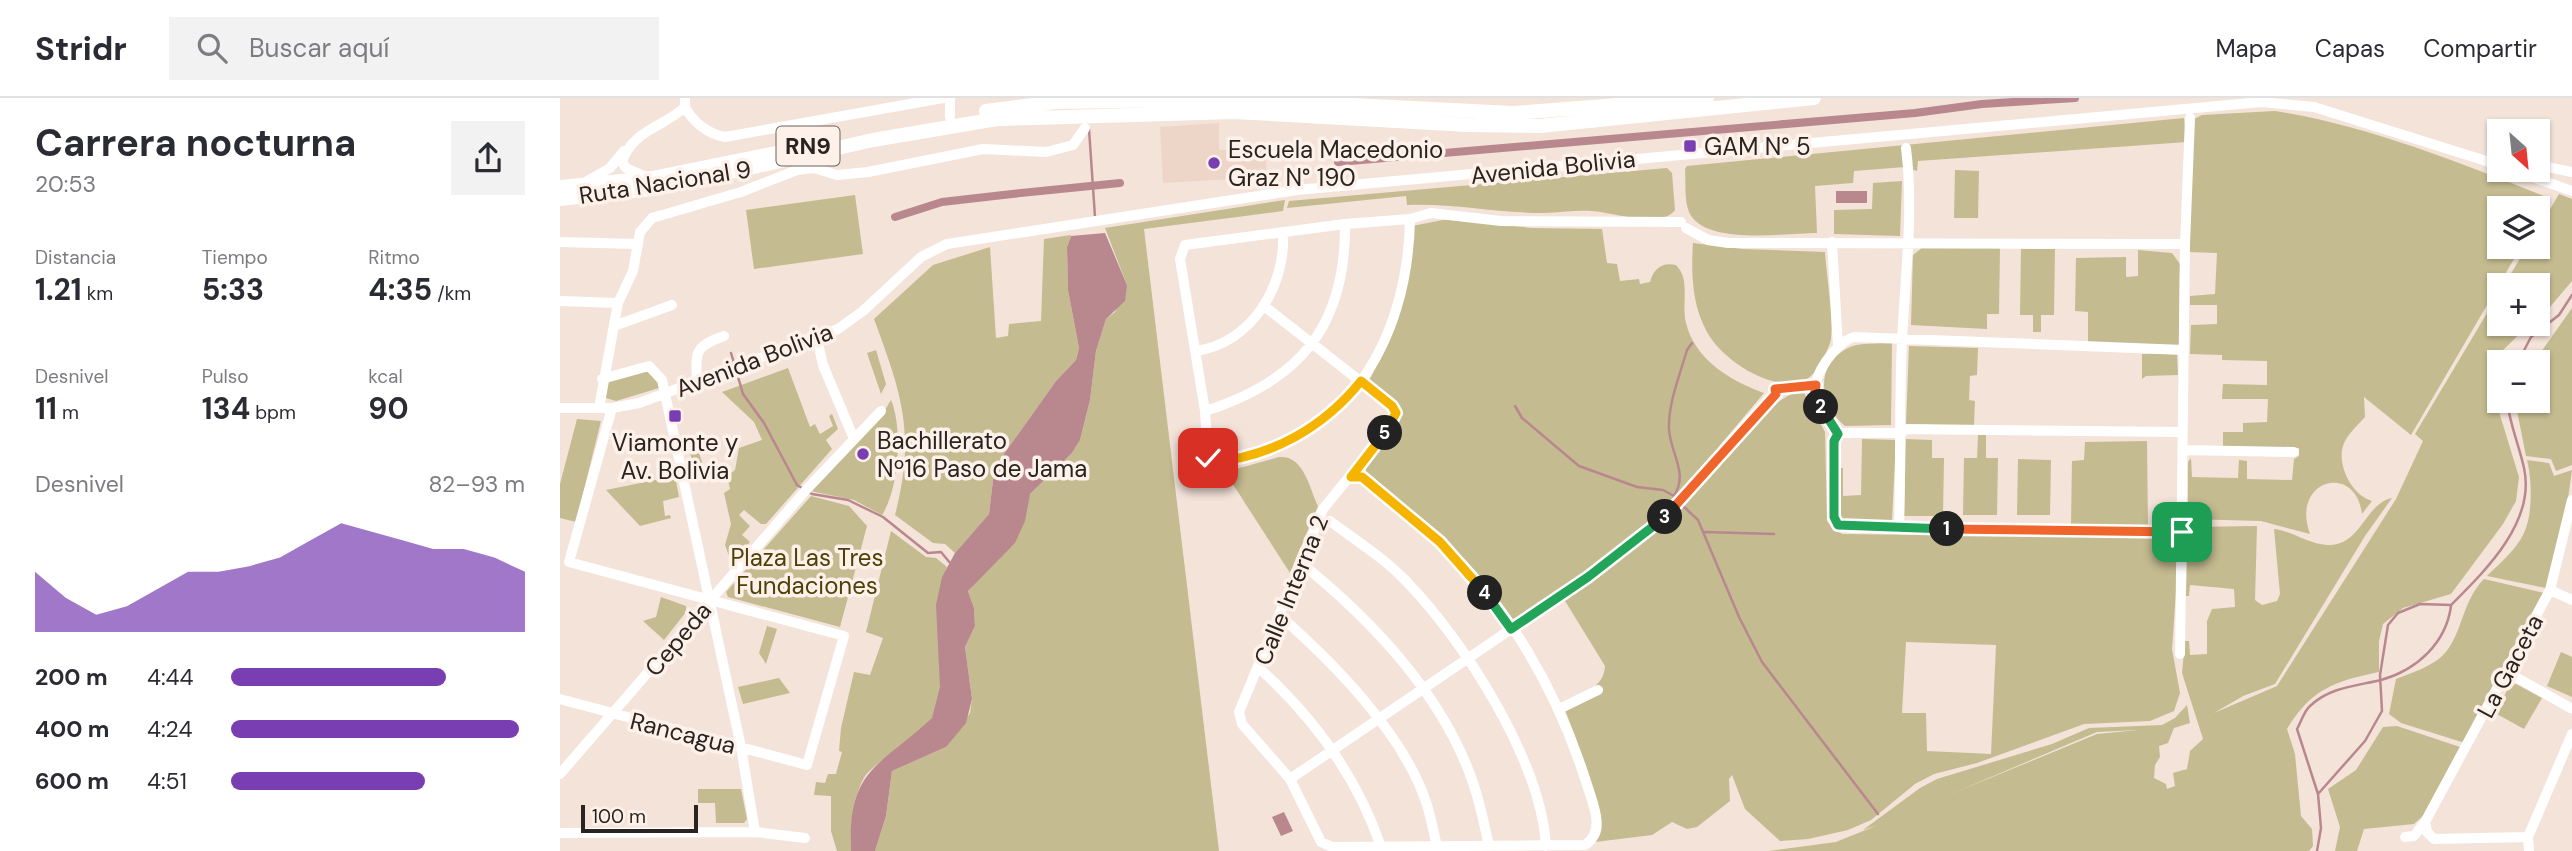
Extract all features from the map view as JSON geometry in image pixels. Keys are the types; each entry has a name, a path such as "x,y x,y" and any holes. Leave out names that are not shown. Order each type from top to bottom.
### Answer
{"highway":[{"name":"Ruta Nacional 9","path":"1116,108 1234,99 1300,100 1513,113 1598,109 1707,98"},
{"name":"Ruta Nacional 9","path":"560,187 652,178 950,117 1056,109 1234,111 1468,125 1540,126 1814,98"},
{"name":"Ruta Nacional 9","path":"560,199 660,187 933,128 1056,109"}],"street":[{"path":"581,186 610,168 626,149 655,124 677,114 685,102 711,133 738,136 943,98"},
{"path":"950,98 950,117"},
{"name":"Avenida Bolivia","path":"560,408 612,408 666,394 817,339 852,320 897,276 931,250 962,241 1297,190 2261,102 2314,107 2487,161"},
{"path":"2180,653 2185,244 2190,118"},
{"path":"599,408 602,379 618,303 633,271 637,244 644,225 652,218 741,192 797,170 814,168 837,175 868,172 983,149 1046,152 1073,145 1085,128"},
{"path":"1899,528 1902,338 1908,242 1909,172 1906,148"},
{"path":"626,149 622,162 626,168 652,178"},
{"path":"2482,159 2487,158"},
{"path":"2547,182 2567,189 2572,172 2550,167"},
{"path":"1410,219 1408,264 1399,307 1382,349 1361,381 1338,407 1309,429 1272,450 1212,462 1208,458 1205,411 1180,259 1182,249 1193,242 1410,219 1430,214 1502,220 1683,225 1708,240 1728,243 2185,244"},
{"path":"1205,411 1240,400 1265,387 1292,367 1312,344 1331,309 1339,286 1345,224"},
{"path":"1195,351 1214,346 1236,334 1264,306 1279,270 1283,233"},
{"path":"560,242 637,244"},
{"path":"1832,242 1838,346"},
{"path":"560,301 618,303"},
{"path":"614,326 672,305"},
{"path":"1264,306 1361,381"},
{"path":"697,383 696,354 704,344 724,336"},
{"path":"1838,434 1821,406 1815,392 1816,385 1838,346 1854,337 2184,350"},
{"path":"817,339 823,365 854,439"},
{"path":"602,379 649,366 662,380 710,601 755,832"},
{"name":"Calle Interna 2","path":"1290,779 1242,723 1239,712 1323,509 1394,422 1396,413 1392,406 1361,381"},
{"path":"1351,477 1362,477 1440,542 1480,586 1511,629 1537,667 1575,748 1597,829 1592,841 1585,845 1332,847 1321,842 1290,779 1378,719 1423,689 1511,629 1588,577 1666,516 1776,394 1775,389 1816,385"},
{"path":"612,408 569,562 710,601"},
{"name":"Cepeda","path":"560,774 710,601 881,411"},
{"path":"1838,434 1902,431 2183,432"},
{"path":"1838,434 1834,441 1834,517 1838,525 2182,532"},
{"path":"2183,450 2294,452"},
{"name":"La Gaceta","path":"2405,836 2414,836 2425,822 2550,590 2572,500"},
{"path":"1330,521 1383,559 1406,580 1491,695 1516,745 1537,806 1546,846"},
{"path":"1301,563 1366,618 1423,689 1466,763 1489,846"},
{"path":"2550,590 2572,600"},
{"name":"Rancagua","path":"560,699 807,765 844,636 710,601"},
{"path":"1279,615 1345,677 1378,719 1419,785 1437,846"},
{"path":"1259,668 1289,695 1333,750 1370,814 1381,847"},
{"path":"2507,672 2572,709"},
{"path":"1559,709 1598,690"},
{"path":"2529,851 2528,837 2572,734"},
{"path":"2425,822 2427,832 2434,839 2528,837"},
{"path":"560,833 755,832 805,838"}],"shaded area":[{"name":"Escuela Macedonio Graz N° 190","path":"1219,123 1219,150 1265,149 1267,177 1163,183 1160,127"},
{"path":"1836,191 1867,191 1867,203 1836,203"},
{"path":"1105,233 1127,285 1125,301 1106,319 1096,351 1090,400 1080,440 1072,453 1030,494 1025,521 1015,543 968,591 974,608 975,626 965,647 972,699 966,723 946,747 892,771 886,816 875,851 851,851 851,823 861,785 882,760 932,718 940,687 936,605 942,577 955,553 989,514 993,480 999,461 1056,381 1076,360 1079,348 1068,290 1067,247 1071,236"},
{"path":"1284,812 1293,831 1281,836 1272,817"}],"green space":[{"path":"2275,111 2310,117 2449,159 2487,174 2487,182 2508,182 2544,196 2487,196 2487,259 2514,259 2506,273 2487,273 2487,305 2411,435 2364,397 2365,417 2345,441 2342,457 2345,473 2353,488 2372,501 2362,514 2357,498 2349,487 2338,483 2326,484 2316,490 2309,500 2306,515 2310,534 2261,521 2188,519 2188,462 2191,458 2192,477 2238,478 2239,460 2247,461 2247,479 2292,480 2294,459 2299,456 2299,448 2223,446 2223,432 2243,432 2243,423 2267,422 2268,399 2222,399 2223,384 2267,385 2267,361 2222,360 2222,355 2190,354 2191,325 2217,324 2217,305 2190,305 2190,296 2215,294 2217,253 2189,252 2194,119 2202,115"},
{"path":"2184,118 2187,142 1918,161 1917,171 1905,167 1854,171 1853,183 1815,186 1817,233 1747,235 1711,230 1697,223 1686,202 1687,166"},
{"path":"1667,168 1672,173 1675,210 1668,216 1659,218 1636,218 1592,211 1526,213 1441,205 1407,205 1406,196 1287,208 1289,201"},
{"path":"1955,170 1979,171 1978,218 1954,218"},
{"path":"1902,181 1900,236 1834,234 1834,210 1872,209 1873,183"},
{"path":"2559,194 2572,199 2572,281 2550,307 2550,273 2511,273 2520,259 2550,259 2550,209"},
{"path":"855,195 863,254 754,269 746,210"},
{"path":"1285,200 1283,211 1144,229 1219,851 875,851 886,816 892,771 946,747 970,713 972,699 965,647 975,626 974,608 968,591 990,565 1005,553 1030,494 1072,453 1080,440 1090,400 1096,351 1106,319 1115,312 1127,285 1105,228"},
{"path":"1448,219 1532,228 1602,229 1607,263 1617,264 1620,281 1639,279 1640,284 1650,282 1659,267 1676,265 1683,278 1686,323 1697,348 1727,375 1764,393 1662,514 1588,571 1512,621 1445,542 1366,476 1366,468 1398,427 1396,404 1369,381 1390,339 1399,312 1412,226"},
{"path":"1071,235 1067,247 1068,290 1079,348 1076,360 1056,381 999,461 993,480 989,514 955,553 945,544 933,543 895,515 905,461 903,415 892,370 874,319 933,265 990,247 996,338 1008,336 1009,324 1041,321 1044,239"},
{"path":"1693,243 1742,249 1825,252 1831,336 1824,358 1811,376 1794,383 1765,379 1737,363 1714,343 1702,322 1695,300"},
{"path":"1923,247 2000,247 1999,314 1987,314 1987,329 1911,325 1913,255"},
{"path":"2021,249 2055,249 2054,315 2041,315 2041,332 2033,332 2033,315 2020,315"},
{"path":"2138,250 2172,253 2180,264 2179,346 2088,342 2088,312 2075,311 2076,258 2126,257 2126,277 2138,276"},
{"path":"2572,308 2572,465 2556,471 2551,459 2526,456 2517,413 2550,413 2550,350 2542,350"},
{"path":"2487,313 2487,336 2518,336 2503,350 2487,350 2487,413 2500,413 2519,477 2516,501 2503,524 2451,594 2403,608 2383,624 2379,641 2379,672 2349,679 2326,689 2305,704 2287,729 2295,754 2301,816 2312,829 2313,846 2309,851 1769,851 1836,842 1878,825 1863,830 1920,788 1937,779 2052,744 2089,728 2162,725 2175,718 2187,705 2190,723 2174,728 2168,743 2159,746 2160,757 2155,765 2154,778 2166,784 2167,789 2175,786 2173,773 2187,769 2190,751 2203,739 2182,673 2185,641 2189,641 2190,655 2207,654 2207,621 2212,609 2235,607 2234,589 2190,585 2189,596 2186,596 2188,527 2257,526 2255,600 2262,605 2277,601 2280,594 2274,529 2320,544 2338,544 2355,533 2375,508 2392,498 2365,536 2275,684 2243,696 2214,713 2277,686 2396,499 2423,441 2415,434","holes":["2138,730 2097,734 1951,794 2097,732"]},
{"path":"1892,343 1891,425 1845,426 1836,417 1826,397 1825,375 1830,364 1837,355 1853,346"},
{"path":"1909,346 1978,348 1977,375 1970,376 1969,400 1975,401 1974,426 1906,424"},
{"path":"876,350 886,384 881,394 867,353"},
{"path":"2177,353 2178,375 2146,376 2142,379 2142,354"},
{"path":"788,368 810,427 815,424 820,434 833,426 829,416 832,414 838,429 826,440 832,449 766,524 761,524 744,510 739,515 750,526 742,535 750,542 736,558 729,556 725,545 731,524 724,493 730,489 727,476 735,470 739,448 762,440 754,422 722,392"},
{"path":"648,370 658,378 659,388 616,401 603,397 607,380"},
{"path":"1793,393 1804,393 1825,432 1827,521 1835,531 1843,534 2173,538 2179,551 2172,649 2180,693 2174,711 2150,721 2084,724 1977,763 1934,774 1915,784 1871,820 1848,830 1808,839 1780,841 1745,809 1732,775 1729,779 1730,801 1697,827 1687,829 1672,822 1652,835 1595,842 1601,832 1598,806 1562,702 1596,685 1604,674 1605,666 1562,596 1676,515 1771,406","holes":["1906,642 1996,645 1991,754 1927,751 1926,713 1902,713"]},
{"path":"891,400 897,426 897,458 892,490 882,515 854,500 810,491 882,415"},
{"path":"577,419 601,421 576,522 560,518 560,484"},
{"path":"1978,435 1986,435 1986,458 1998,458 1997,515 1963,515 1964,458 1977,458"},
{"path":"711,437 716,450 698,450 703,465 693,469 689,445"},
{"path":"1862,439 1896,440 1892,520 1843,520 1837,515 1837,468 1843,468 1843,496 1861,495"},
{"path":"1906,439 1932,440 1932,458 1944,458 1943,516 1904,516"},
{"path":"2147,441 2148,528 2071,525 2072,461 2084,460 2085,442"},
{"path":"1279,457 1294,461 1300,467 1318,506 1290,573 1225,472"},
{"path":"2018,459 2051,460 2050,515 2017,515"},
{"path":"2527,460 2549,463 2554,476 2572,470 2566,513 2546,588 2487,576 2517,545 2527,525 2531,497"},
{"path":"675,476 679,497 663,501 665,516 670,515 671,518 640,526 606,490"},
{"name":"Plaza Las Tres Fundaciones","path":"811,496 849,506 867,526 840,627 728,597 726,592"},
{"path":"891,531 926,557 936,558 947,567 939,605 942,681 939,699 927,725 865,776 857,793 853,812 851,851 837,851 831,831 831,796 814,795 816,782 825,783 828,774 836,774 842,752 839,751 841,728 854,672 870,675 883,638 866,632"},
{"path":"2484,579 2544,593 2465,743 2401,723 2389,714 2396,679 2429,665 2445,653 2456,636 2471,597"},
{"path":"661,597 686,606 686,612 664,640 643,621 656,617"},
{"path":"767,626 777,629 766,664 759,653"},
{"path":"2561,652 2572,657 2572,697 2547,686"},
{"path":"779,678 790,693 743,704 738,687"},
{"path":"2516,684 2542,698 2524,729 2495,713 2510,685"},
{"path":"2397,726 2463,748 2424,815 2414,824 2364,829 2357,851 2335,851 2340,827 2328,789 2356,770 2383,727"},
{"path":"698,789 741,789 747,819 744,823 716,823 715,803 698,803"}],"waterway":[{"path":"1338,162 2075,98"},
{"path":"1089,129 1095,217"},
{"path":"1012,194 1120,183"},
{"path":"895,217 942,202 1012,194"},
{"path":"2524,350 2531,337 2559,315 2572,295"},
{"path":"1515,406 1522,418 1579,466 1637,487 1663,490 1674,496 1680,479 1670,438 1669,419 1678,379 1687,350 1692,343"},
{"path":"731,353 734,363"},
{"path":"736,370 743,394 764,423 797,485 812,494 848,500 883,517 928,553 941,552 951,564"},
{"path":"2317,851 2321,828 2318,794 2365,741 2382,711 2380,675 2388,625 2398,613 2420,604 2451,605 2492,561 2515,526 2526,488 2524,468 2509,413"},
{"path":"1683,506 1698,520 1739,617 1762,662 1878,814"},
{"path":"1704,532 1774,534"},
{"path":"2318,794 2297,729 2306,711 2326,695 2381,680 2418,662 2443,632 2451,606"}],"place":[{"name":"GAM N° 5","path":"1690,146"},
{"name":"Escuela Macedonio Graz N° 190","path":"1214,163"},
{"name":"Viamonte y Av. Bolivia","path":"675,416"},
{"name":"Bachillerato Nº16 Paso de Jama","path":"863,454"}],"route":[{"path":"1208,458 1212,462 1224,461 1272,450 1320,422 1338,407 1361,381 1392,406 1396,413 1394,422 1351,477 1362,477 1440,542 1480,586 1511,629 1588,577 1666,516 1776,394 1775,389 1804,384 1816,385 1815,392 1821,406 1838,434 1834,441 1834,517 1838,525 1843,527 2182,532"}]}
